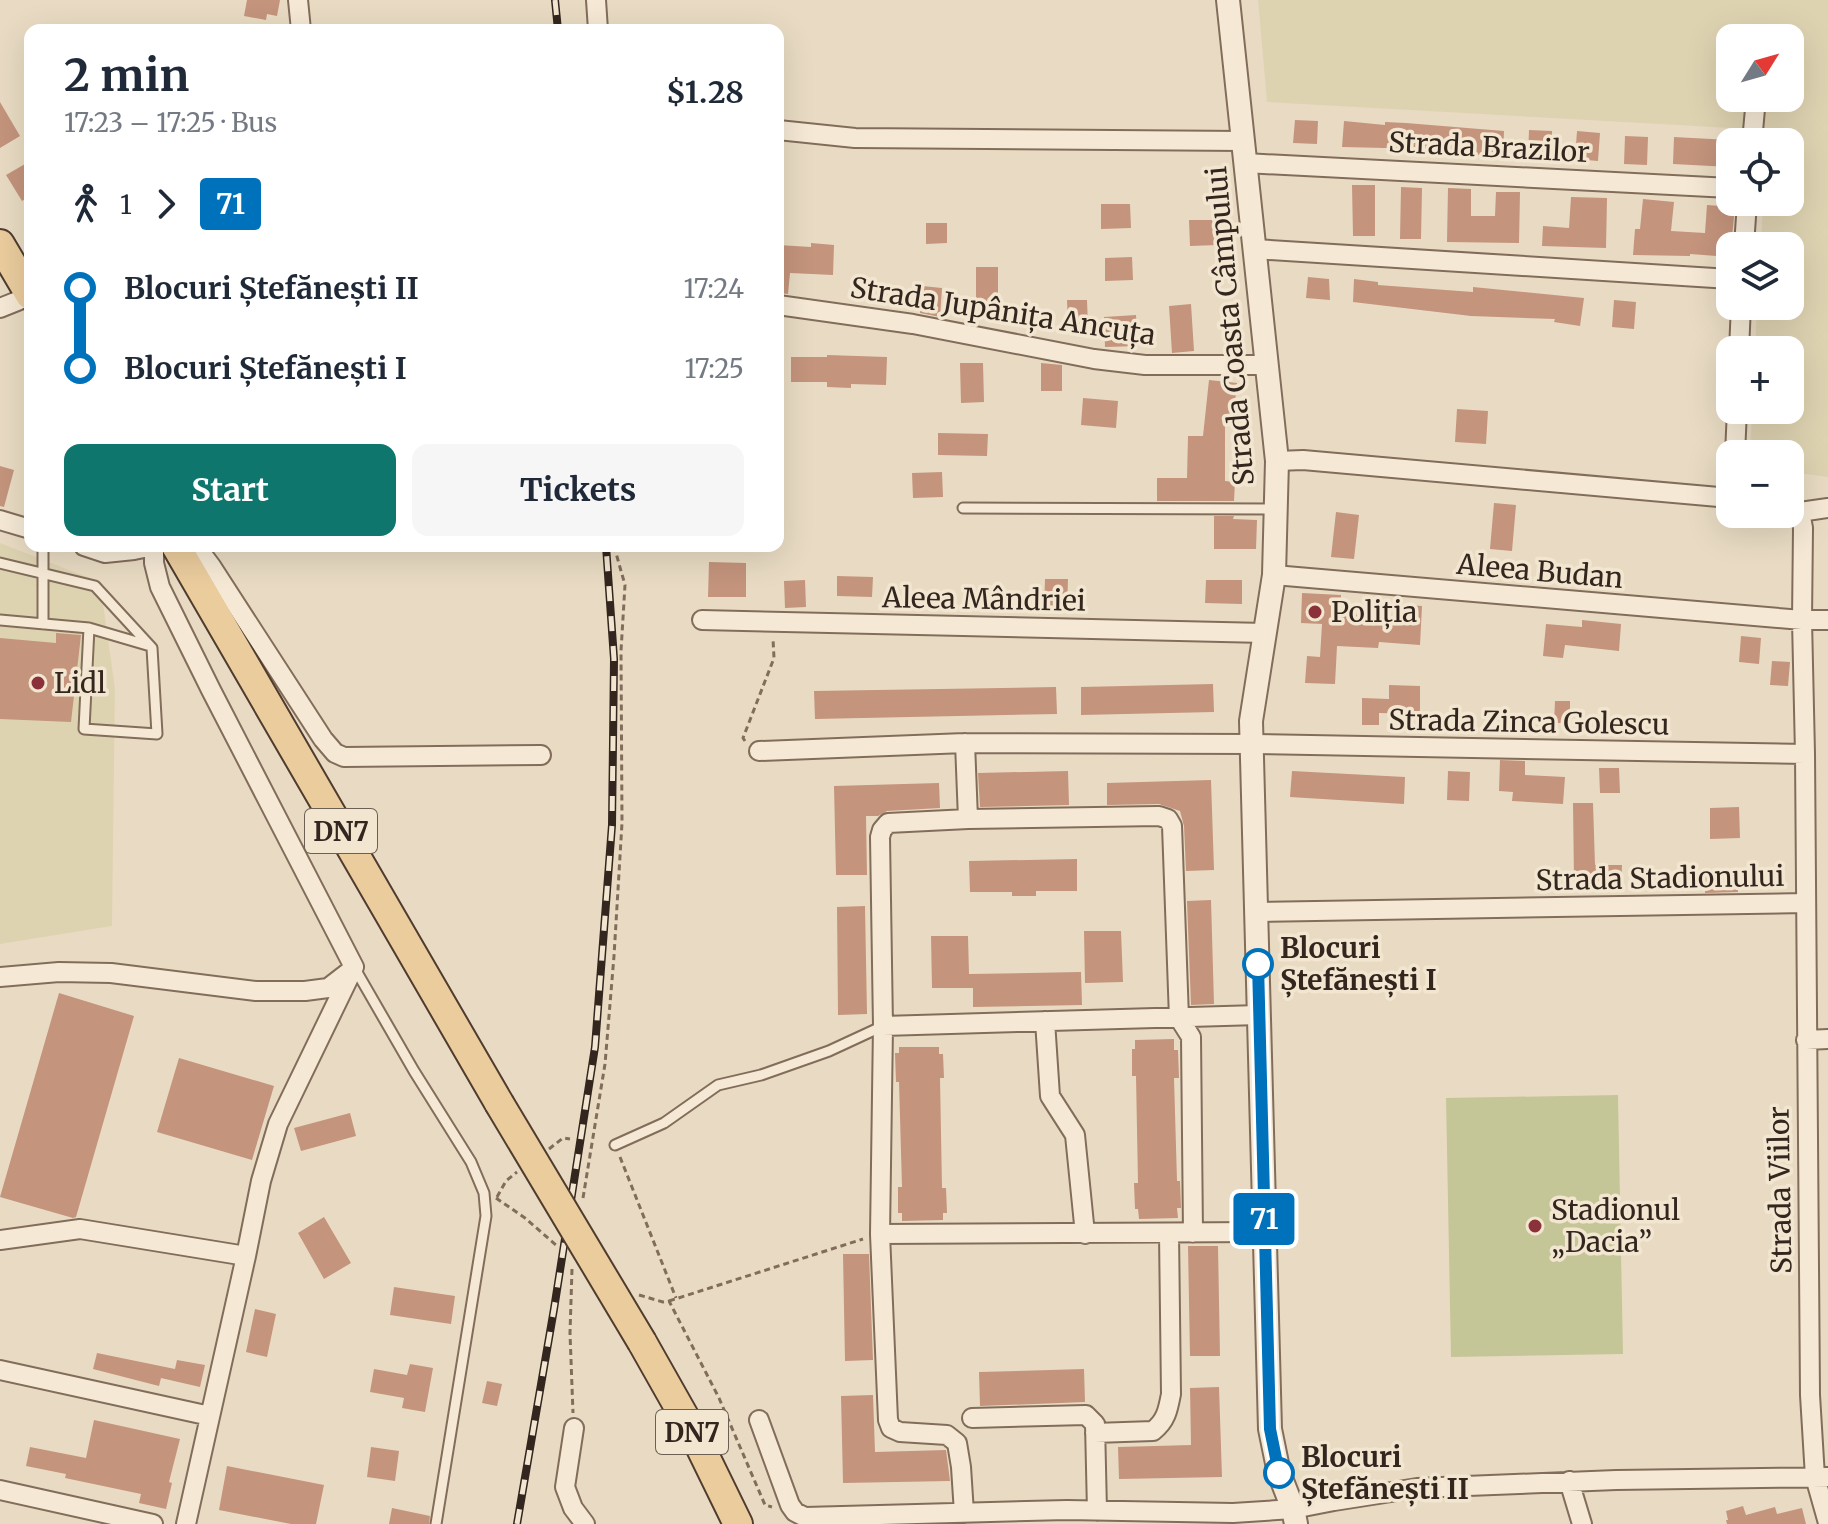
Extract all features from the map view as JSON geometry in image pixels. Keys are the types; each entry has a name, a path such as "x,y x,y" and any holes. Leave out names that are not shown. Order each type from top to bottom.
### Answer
{"main road":[{"path":"0,244 24,286"},
{"name":"DN7","path":"179,552 499,1103 642,1342 694,1434 738,1524"}],"street":[{"path":"298,0 300,24"},
{"path":"596,0 598,24"},
{"name":"Strada Coasta Câmpului","path":"1228,0 1277,461 1274,575 1251,721 1270,1429 1279,1473 1294,1517"},
{"name":"Strada Coasta Câmpului","path":"784,131 855,138 1244,152"},
{"name":"Strada Brazilor","path":"1244,152 1716,187"},
{"path":"1254,249 1716,278"},
{"path":"0,308 24,298"},
{"name":"Strada Jupânița Ancuța","path":"784,306 913,324 1094,359 1145,365 1267,365"},
{"path":"1277,461 1303,460 1716,497"},
{"path":"1804,509 1828,508"},
{"path":"0,520 24,527"},
{"name":"Strada Stadionului","path":"1256,912 1806,903 1803,528"},
{"path":"154,552 160,587 354,967"},
{"path":"200,552 335,753 344,757 541,755"},
{"name":"Aleea Budan","path":"1274,575 1318,581 1828,620"},
{"name":"Aleea Mândriei","path":"702,620 1265,633"},
{"path":"759,751 965,743 1252,744"},
{"path":"965,743 968,819"},
{"name":"Strada Zinca Golescu","path":"1252,744 1805,754"},
{"path":"964,1513 957,1443 947,1435 900,1432 891,1428 888,1420 880,1234 883,1026 880,837 888,823 1159,816 1168,819 1172,826 1179,1018 1191,1037 1193,1233"},
{"name":"Strada Viilor","path":"1806,903 1810,1395 1828,1523"},
{"path":"0,977 59,972 111,973 256,991 305,991 328,988 354,967"},
{"path":"186,1524 261,1181 278,1124 354,967"},
{"path":"883,1026 1259,1015"},
{"path":"1045,1021 1050,1096 1075,1135 1085,1234"},
{"path":"1806,1040 1828,1039"},
{"path":"0,1240 80,1229 246,1256"},
{"path":"880,1234 1264,1232"},
{"path":"1095,1433 1153,1431 1168,1413 1171,1394 1169,1233"},
{"path":"0,1370 210,1416"},
{"path":"972,1418 1086,1415 1095,1424 1097,1511"},
{"path":"759,1420 790,1505 805,1517 1097,1511 1155,1518 1233,1513 1294,1517 1334,1501 1417,1488 1569,1481 1822,1477"},
{"path":"574,1428 565,1487 573,1508 585,1524"},
{"path":"1569,1481 1582,1524"},
{"path":"0,1490 153,1524"}],"lane":[{"path":"963,508 1276,509"},
{"path":"43,552 43,624"},
{"path":"0,563 95,586 152,648 157,734 84,729 89,628"},
{"path":"0,620 89,628 150,646"},
{"path":"354,967 471,1162 484,1193 486,1216 436,1524"},
{"path":"615,1145 664,1123 718,1085 761,1075 829,1051 883,1026"}],"path":[{"path":"583,1200 605,1064 622,823 621,651 625,585 616,552"},
{"path":"759,751 751,750 743,738 774,658 772,622"},
{"path":"615,1145 676,1298"},
{"path":"649,1297 669,1301 880,1234"},
{"path":"573,1259 570,1333 574,1428"},
{"path":"669,1301 719,1398 765,1505 795,1512"}],"shaded area":[{"path":"1258,0 1828,0 1828,477 1804,474 1804,440 1751,440 1751,424 1804,424 1804,336 1756,336 1756,320 1804,320 1804,232 1762,232 1762,216 1804,216 1804,128 1730,128 1267,102"},
{"path":"0,543 100,582 115,689 112,926 0,944"}],"green space":[{"name":"Stadionul „Dacia”","path":"1618,1095 1623,1354 1451,1357 1446,1098"}],"building":[{"path":"247,0 280,0 277,16 267,14 266,20 244,16"},
{"path":"0,102 20,136 0,148"},
{"path":"1295,120 1318,121 1317,144 1293,143"},
{"path":"1344,121 1504,131 1503,156 1428,152 1428,149 1342,147"},
{"path":"1529,130 1552,131 1551,158 1528,157"},
{"path":"1577,131 1600,133 1598,161 1575,159"},
{"path":"1625,136 1648,137 1647,165 1624,164"},
{"path":"1674,137 1716,139 1716,166 1673,164"},
{"path":"24,165 24,200 22,201 6,175"},
{"path":"1352,185 1375,185 1375,236 1353,236"},
{"path":"1401,187 1422,188 1421,239 1400,239"},
{"path":"1448,188 1471,189 1471,216 1495,216 1496,192 1520,192 1519,243 1447,242"},
{"path":"1571,197 1607,198 1606,248 1542,246 1543,226 1569,228"},
{"path":"1643,199 1674,202 1671,231 1705,233 1707,205 1716,206 1716,216 1734,216 1732,232 1716,232 1716,256 1633,255 1635,229 1640,229"},
{"path":"1101,204 1130,204 1131,228 1101,229"},
{"path":"1189,220 1218,220 1218,245 1190,246"},
{"path":"926,223 947,223 947,243 926,244"},
{"path":"811,243 834,245 833,275 790,273 788,294 784,294 784,245 811,247"},
{"path":"1132,257 1133,280 1105,281 1105,258"},
{"path":"976,267 998,267 998,306 976,306"},
{"path":"1308,277 1329,279 1330,300 1306,298"},
{"path":"1354,279 1378,282 1378,285 1473,292 1473,287 1584,298 1580,326 1554,322 1555,319 1471,316 1353,302"},
{"path":"922,286 942,288 940,317 920,313"},
{"path":"1067,300 1087,300 1088,327 1068,327"},
{"path":"1614,300 1636,302 1634,329 1612,327"},
{"path":"1191,304 1194,351 1172,353 1169,306"},
{"path":"1136,315 1138,346 1105,347 1104,317"},
{"path":"791,357 887,357 886,385 851,384 851,388 827,387 827,382 791,382"},
{"path":"960,363 983,363 984,402 961,403"},
{"path":"1041,363 1062,365 1062,391 1041,391"},
{"path":"1209,380 1237,383 1233,421 1225,420 1225,481 1235,482 1234,501 1157,501 1157,478 1187,478 1188,436 1203,436"},
{"path":"1083,398 1118,401 1116,428 1081,425"},
{"path":"1457,409 1488,411 1486,444 1455,442"},
{"path":"938,433 988,434 987,456 938,455"},
{"path":"0,466 14,470 4,507 0,506"},
{"path":"942,472 943,497 913,498 912,473"},
{"path":"1494,503 1516,505 1512,551 1490,549"},
{"path":"1336,512 1359,515 1354,559 1331,557"},
{"path":"1214,516 1257,520 1256,549 1214,549"},
{"path":"709,562 746,563 746,597 708,597"},
{"path":"837,576 873,577 872,597 837,596"},
{"path":"1045,579 1068,579 1067,611 1044,611"},
{"path":"805,580 806,607 785,608 784,581"},
{"path":"1206,580 1242,580 1242,604 1205,603"},
{"path":"1302,593 1341,595 1340,614 1395,616 1396,604 1422,606 1420,645 1379,642 1378,648 1337,646 1335,684 1305,683 1307,656 1320,657 1322,624 1301,623"},
{"path":"1582,620 1621,624 1619,651 1565,645 1563,658 1543,656 1546,624 1582,627"},
{"name":"Lidl","path":"56,633 81,635 71,722 0,719 0,638 56,643"},
{"path":"1741,636 1761,638 1759,664 1739,662"},
{"path":"1772,661 1790,662 1788,686 1770,685"},
{"path":"1213,684 1214,712 1081,715 1081,687"},
{"path":"1389,685 1420,686 1420,714 1379,713 1379,725 1362,725 1362,698 1389,699"},
{"path":"1056,687 1057,714 815,719 814,691"},
{"path":"1555,701 1570,701 1570,723 1554,723"},
{"path":"1500,760 1525,761 1525,775 1565,777 1563,804 1512,801 1513,792 1499,791"},
{"path":"1599,768 1619,768 1620,793 1600,793"},
{"path":"1068,771 1069,805 980,807 978,773"},
{"path":"1292,771 1405,777 1404,804 1290,797"},
{"path":"1448,771 1470,772 1469,801 1447,800"},
{"path":"1211,780 1214,870 1186,871 1184,826 1180,811 1159,804 1107,805 1107,783"},
{"path":"939,783 940,808 887,811 878,816 866,816 867,875 836,875 834,786"},
{"path":"1573,803 1593,803 1595,865 1622,865 1621,889 1602,888 1602,881 1574,881"},
{"path":"1739,807 1740,838 1710,839 1710,808"},
{"path":"1077,859 1077,891 1036,891 1036,896 1012,896 1012,892 970,892 969,861"},
{"path":"1738,869 1738,892 1705,893 1705,870"},
{"path":"1211,900 1214,1004 1191,1005 1187,901"},
{"path":"865,906 867,1014 838,1015 837,907"},
{"path":"1084,931 1121,931 1123,982 1085,983"},
{"path":"931,936 968,936 969,974 1081,972 1082,1005 973,1007 973,988 932,988"},
{"path":"59,993 134,1016 76,1217 73,1218 0,1197"},
{"path":"1174,1039 1174,1050 1178,1050 1179,1078 1174,1078 1177,1181 1180,1181 1181,1208 1177,1208 1178,1218 1139,1219 1138,1209 1135,1209 1134,1183 1138,1183 1136,1076 1132,1076 1132,1049 1135,1049 1135,1040"},
{"path":"899,1047 939,1047 939,1054 943,1054 944,1078 940,1078 942,1188 946,1188 947,1213 943,1213 943,1220 902,1221 902,1213 898,1213 898,1187 902,1187 899,1082 896,1082 895,1053 899,1053"},
{"path":"179,1058 274,1086 252,1160 157,1132"},
{"path":"350,1113 356,1136 301,1151 294,1128"},
{"path":"324,1217 351,1263 324,1279 298,1233"},
{"path":"1188,1246 1218,1246 1220,1356 1190,1356"},
{"path":"843,1254 869,1254 873,1360 845,1361"},
{"path":"394,1287 455,1296 451,1324 390,1315"},
{"path":"255,1309 276,1314 267,1357 246,1352"},
{"path":"97,1353 175,1369 177,1360 205,1365 200,1387 161,1378 159,1386 93,1369"},
{"path":"410,1364 433,1368 425,1412 402,1408 404,1398 370,1392 374,1369 407,1375"},
{"path":"1084,1369 1085,1402 980,1406 979,1372"},
{"path":"487,1381 502,1384 497,1406 482,1403"},
{"path":"1219,1387 1222,1477 1119,1479 1118,1447 1191,1445 1190,1388"},
{"path":"873,1395 875,1452 946,1450 950,1481 843,1483 841,1396"},
{"path":"94,1420 180,1439 166,1509 139,1503 141,1494 65,1478 66,1474 26,1466 30,1447 86,1458"},
{"path":"371,1447 399,1451 395,1481 367,1477"},
{"path":"227,1466 324,1485 316,1524 291,1524 219,1510"},
{"path":"1743,1506 1746,1515 1775,1507 1777,1514 1802,1508 1806,1524 1727,1524 1726,1511"},
{"path":"392,1508 430,1516 429,1524 389,1524"}],"railway":[{"path":"555,0 557,24"},
{"path":"517,1524 595,1047 612,825 614,659 606,552"}],"bus line":[{"name":"71","path":"1258,964 1270,1429 1279,1473"}],"place":[{"name":"Poliția","path":"1315,612"},
{"name":"Lidl","path":"38,683"},
{"name":"Blocuri Ștefănești I","path":"1258,964"},
{"name":"Stadionul „Dacia”","path":"1535,1226"},
{"name":"Blocuri Ștefănești II","path":"1279,1473"}]}
